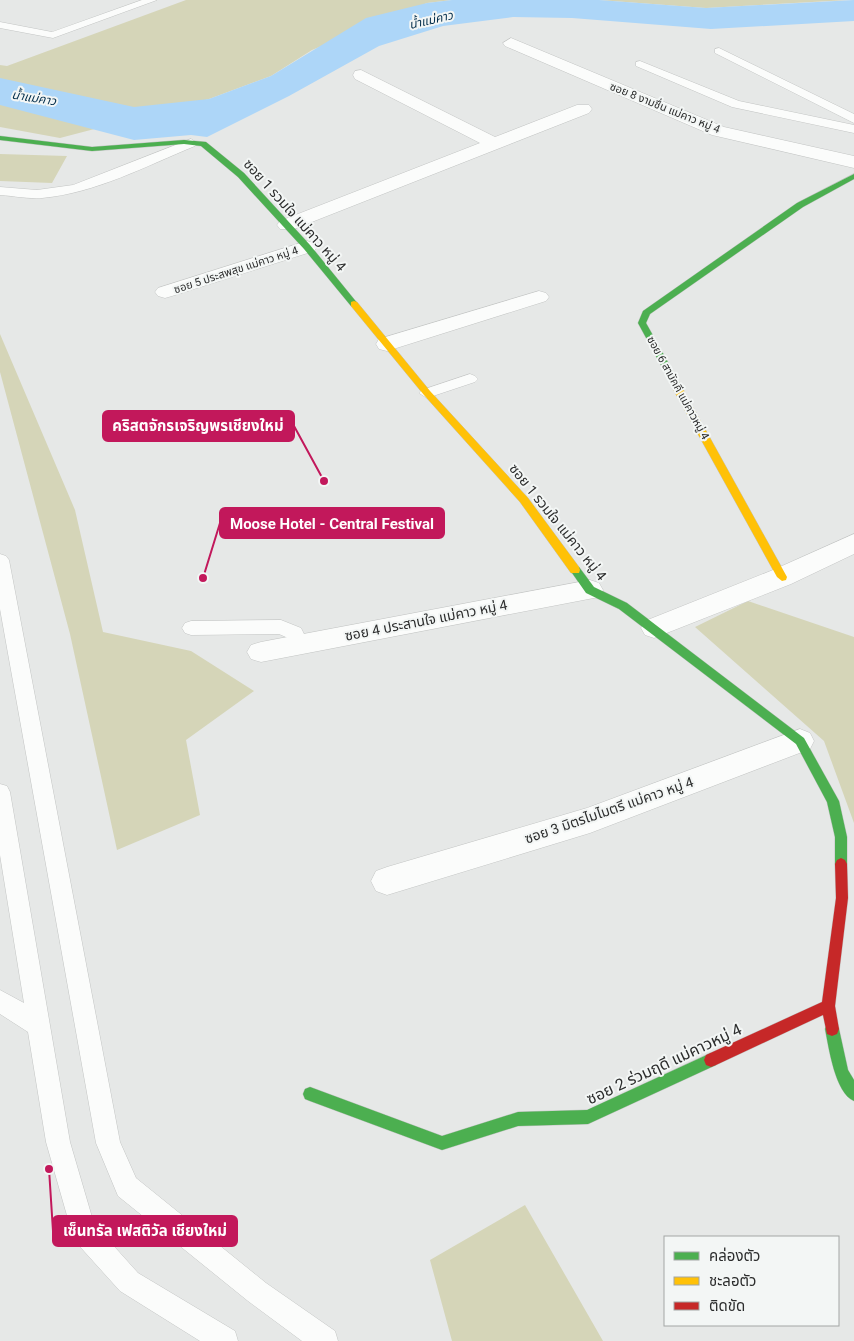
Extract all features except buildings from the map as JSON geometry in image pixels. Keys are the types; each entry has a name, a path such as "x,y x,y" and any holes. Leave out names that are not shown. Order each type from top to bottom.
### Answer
{"street":[{"name":"ซอย 8 งามชื่น แม่คาว หมู่ 4","path":"510,43 718,131 854,162"},
{"path":"361,75 495,144"},
{"path":"288,225 583,109"},
{"path":"0,138 92,149 197,143"},
{"name":"ซอย 1 รวมใจ แม่คาว หมู่ 4","path":"197,143 241,175 288,225 427,393 524,500 590,590 623,606 654,628 800,741 818,771 832,802 841,837 842,898 828,1006 854,1094"},
{"name":"ซอย 6 สามัคคี แม่คาวหมู่ 4","path":"782,577 642,323 646,312 800,204 854,176"},
{"name":"ซอย 5 ประสพสุข แม่คาว หมู่ 4","path":"165,292 307,247"},
{"path":"387,344 539,297"},
{"path":"654,628 782,577 854,543"},
{"name":"ซอย 4 ประสานใจ แม่คาว หมู่ 4","path":"261,652 590,590"},
{"name":"ซอย 3 มิตรไมไมตรี แม่คาว หมู่ 4","path":"387,881 590,820 800,741"},
{"name":"ซอย 2 ร่วมฤดี แม่คาวหมู่ 4","path":"310,1094 442,1144 518,1119 588,1117 828,1006"}],"lane":[{"path":"0,25 53,35 152,0"},
{"path":"719,51 854,119"},
{"path":"640,64 736,104 854,129"},
{"path":"0,191 42,194 65,190 197,143"},
{"path":"427,393 470,379"},
{"path":"0,560 108,1143 128,1187 257,1292 325,1341"},
{"path":"190,628 281,627 295,633 300,644"},
{"path":"0,792 58,1142 83,1230 129,1282 225,1341"},
{"path":"0,1001 39,1026"}],"green space":[{"path":"186,0 452,0 427,3 312,50 271,76 209,99 60,138 0,127 0,65 7,66"},
{"path":"599,0 848,0 706,8"},
{"path":"0,154 67,156 52,183 0,181"},
{"path":"0,334 75,510 103,632 191,651 254,691 186,740 200,815 117,850 70,634 0,372"},
{"path":"748,601 854,637 854,823 824,741 695,627"},
{"path":"525,1205 603,1341 452,1341 430,1260"}],"water":[{"name":"น้ำแม่คาว","path":"452,0 599,0 706,8 854,0 854,21 711,29 572,18 513,17 443,26 379,46 289,96 207,137 191,135 134,140 0,105 0,78 134,107 209,99 271,76 366,18 427,3"}],"traffic: fast":[{"path":"0,138 92,149 184,142 203,144 241,175 307,247 354,304"},
{"path":"678,389 642,323 646,313 800,205 854,176"},
{"path":"575,570 590,590 623,606 800,741 833,801 841,837 841,864"},
{"path":"832,1029 841,1072 854,1094"},
{"path":"310,1094 442,1143 518,1119 588,1117 711,1060"}],"traffic: slow":[{"path":"354,304 427,393 524,500 575,570"},
{"path":"678,389 782,577"}],"traffic: jam":[{"path":"832,1029 828,1006 842,898 841,864"},
{"path":"711,1060 828,1006"}],"place":[{"name":"คริสตจักรเจริญพรเชียงใหม่","path":"324,481"},
{"name":"Moose Hotel - Central Festival","path":"203,578"},
{"name":"เซ็นทรัล เฟสติวัล เชียงใหม่","path":"49,1169"}]}
